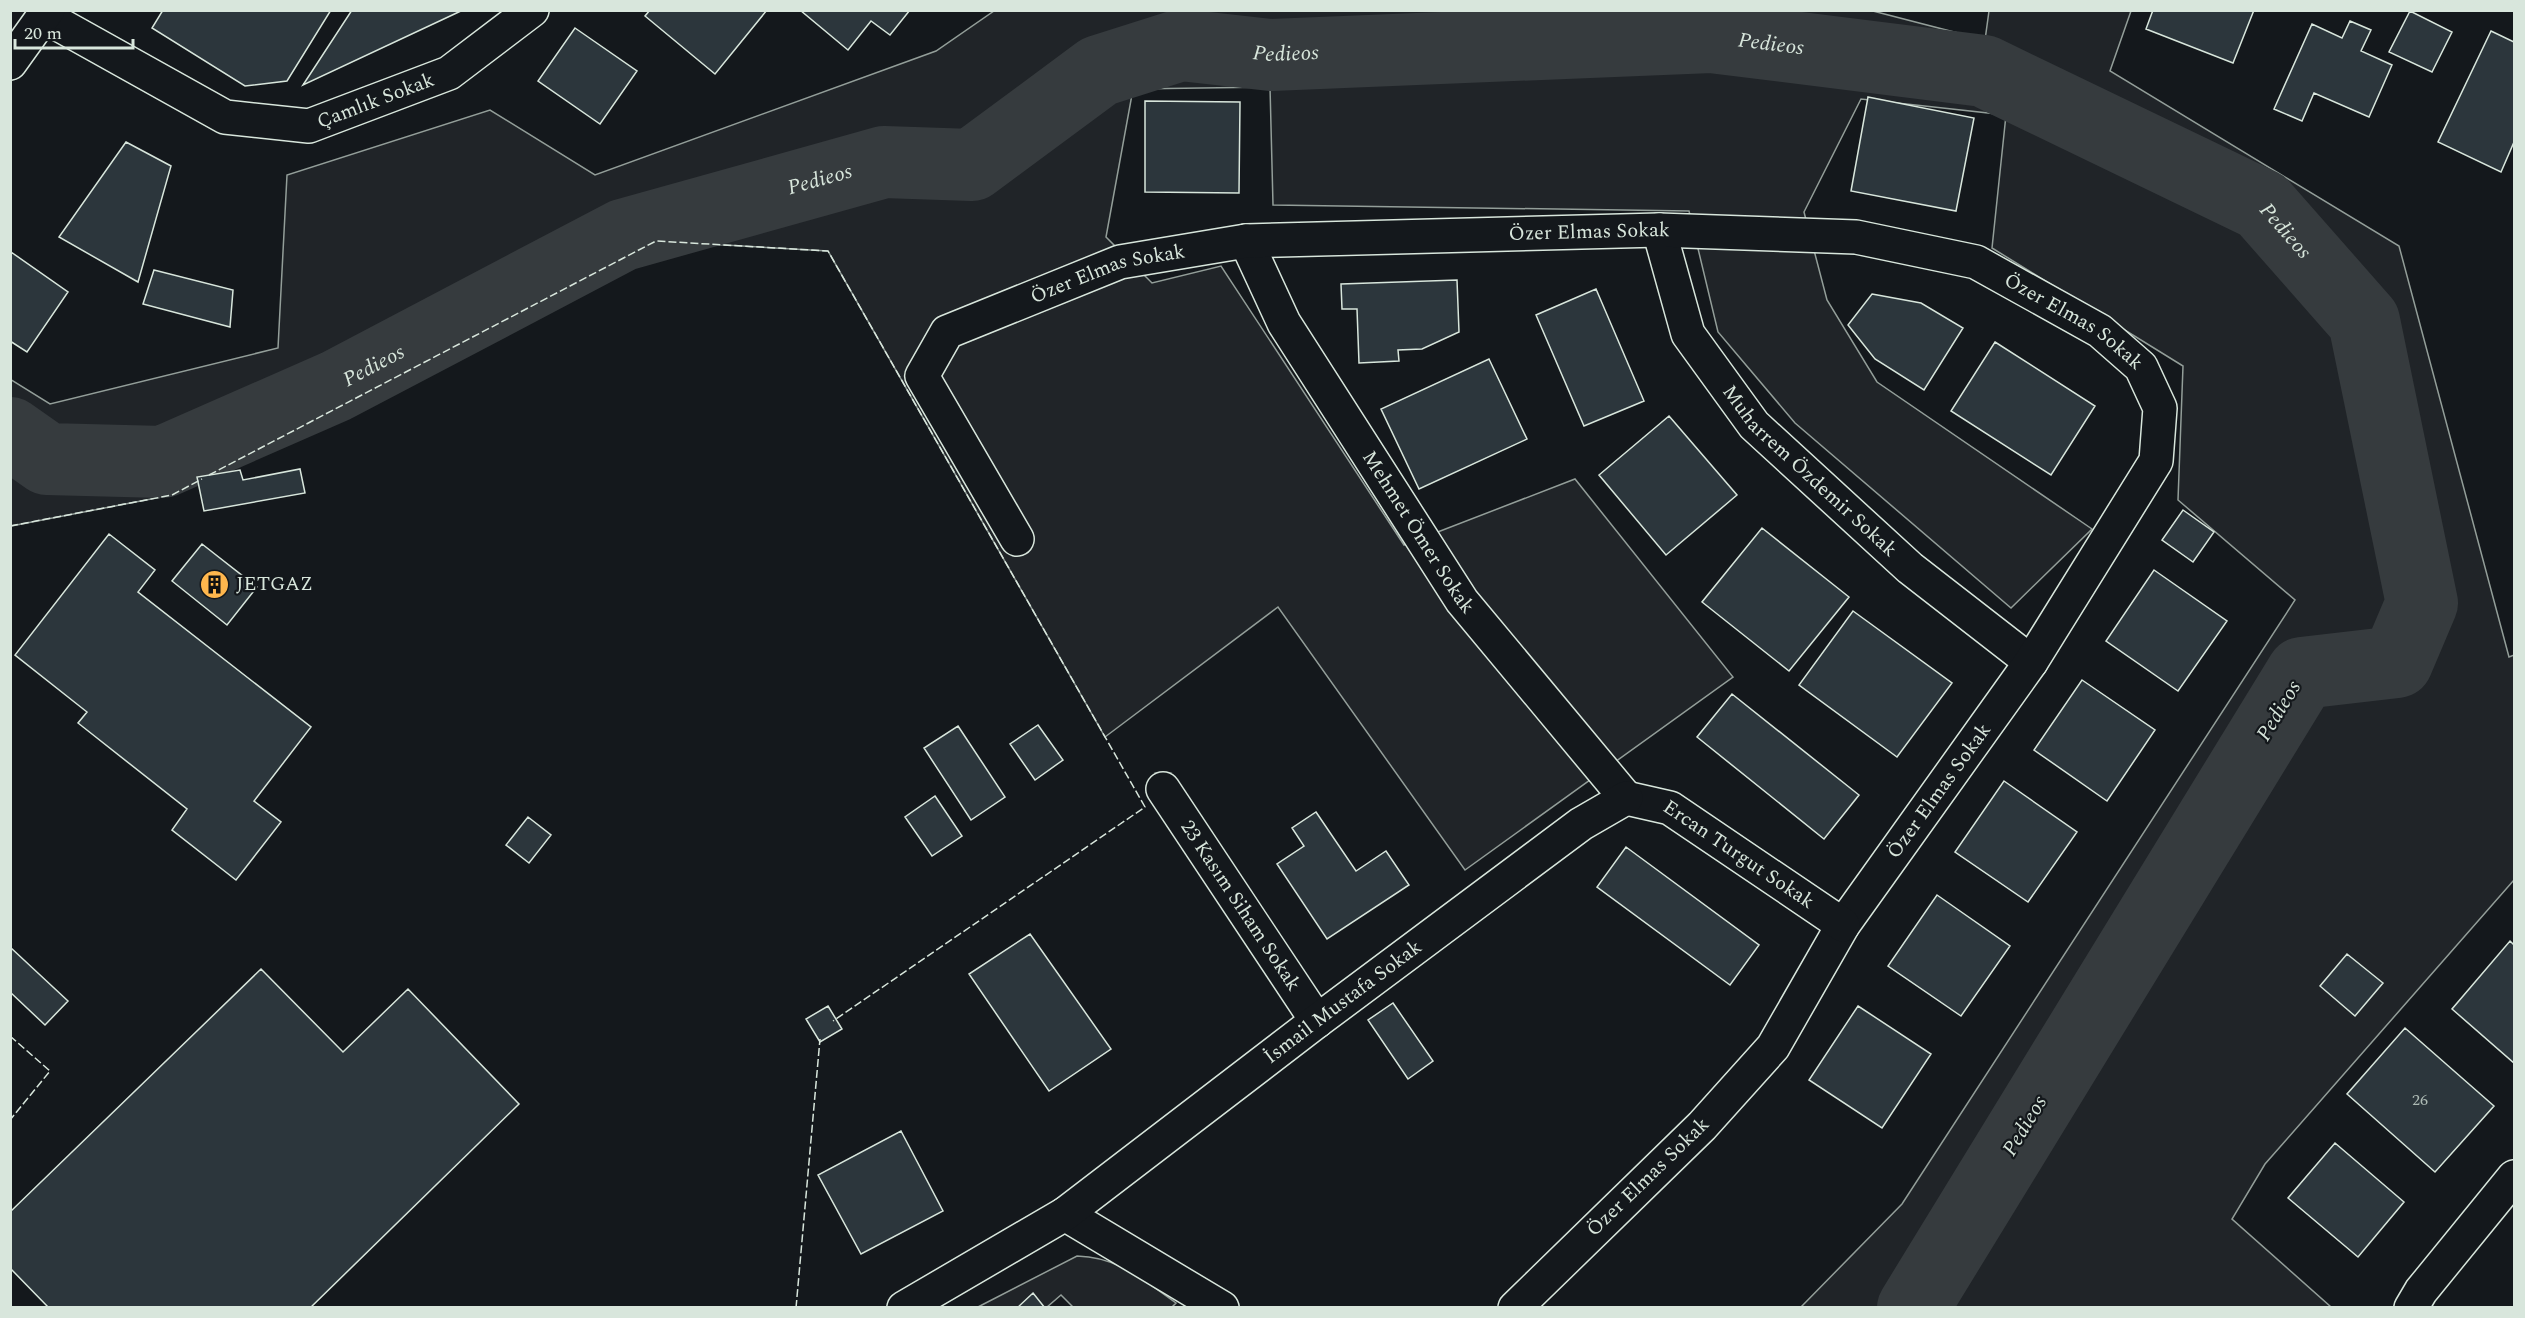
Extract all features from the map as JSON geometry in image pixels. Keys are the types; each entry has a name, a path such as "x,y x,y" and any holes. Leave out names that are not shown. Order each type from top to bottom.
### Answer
{"street":[{"name":"Çamlık Sokak","path":"46,13 225,117 309,126 449,73 532,10"},
{"path":"10,63 46,13"},
{"name":"Özer Elmas Sokak","path":"1017,538 922,376 947,332 1120,262 1246,241 1659,231 1856,237 1976,262 2100,331 2141,367 2160,408 2156,461 2031,662 1843,925 1773,1047 1702,1126 1515,1308"},
{"name":"Muharrem Özdemir Sokak","path":"1659,231 1688,334 1754,425 1910,568 2031,662"},
{"name":"Mehmet Ömer Sokak","path":"1246,241 1284,323 1462,601 1626,798"},
{"name":"23 Kasım Siham Sokak","path":"1163,789 1317,1021"},
{"name":"Ercan Turgut Sokak","path":"1626,798 1670,808 1843,925"},
{"name":"İsmail Mustafa Sokak","path":"904,1308 1065,1214 1317,1021 1581,824 1626,798"},
{"path":"2411,1308 2421,1291 2514,1177"},
{"path":"1065,1214 1222,1308"}],"shaded area":[{"path":"1869,10 1985,40 1989,11 2131,11 2110,71 2399,246 2509,657 2514,655 2514,880 2265,1164 2232,1219 2331,1307 1801,1307 1902,1204 2295,600 2178,500 2183,366 1992,248 2006,115 1861,99 1804,212 1827,300 1877,382 2092,529 2011,608 1795,423 1718,332 1689,211 1273,205 1270,87 1133,89 1106,237 1152,283 1221,266 1404,545 1575,479 1733,677 1465,870 1278,607 1105,737 828,251 656,241 172,495 11,526 10,379 50,404 278,348 287,175 490,110 595,175 936,51 994,11"},
{"path":"1077,1256 1092,1257 1118,1265 1176,1303 1171,1308 1073,1307 1061,1295 1047,1307 976,1308"}],"building":[{"path":"163,10 331,10 287,81 245,86 152,28"},
{"path":"352,10 463,10 303,85"},
{"path":"650,10 767,10 715,74 645,16"},
{"path":"800,10 910,10 890,35 871,21 848,50"},
{"path":"2153,10 2254,10 2233,63 2146,29"},
{"path":"2410,11 2452,32 2432,72 2389,52"},
{"path":"2350,21 2371,30 2361,51 2392,65 2369,117 2314,93 2302,121 2274,109 2312,24 2342,38"},
{"path":"575,28 637,71 600,124 538,81"},
{"path":"2491,31 2514,42 2514,142 2501,172 2438,142"},
{"path":"1868,97 1974,118 1956,211 1851,191"},
{"path":"1145,101 1240,102 1239,193 1145,192"},
{"path":"126,142 171,166 138,282 59,237"},
{"path":"11,252 68,292 27,352 10,341"},
{"path":"154,270 233,290 230,327 143,304"},
{"path":"1457,280 1459,332 1422,349 1398,350 1399,361 1359,363 1357,309 1342,309 1341,284"},
{"path":"1596,289 1644,401 1584,426 1536,315"},
{"path":"1872,294 1921,303 1963,328 1924,390 1875,359 1848,325"},
{"path":"1995,342 2095,406 2051,475 1951,411"},
{"path":"1489,359 1527,439 1419,489 1381,409"},
{"path":"1669,416 1737,495 1666,555 1599,475"},
{"path":"300,469 305,493 204,511 197,477 240,470 243,480"},
{"path":"2183,510 2214,532 2193,562 2162,540"},
{"path":"1762,528 1849,597 1789,671 1702,602"},
{"path":"109,534 155,570 138,592 311,727 254,801 281,822 236,880 172,830 187,809 78,723 87,712 15,655"},
{"name":"JETGAZ","path":"202,544 257,587 227,625 172,581"},
{"path":"2154,570 2227,621 2178,691 2106,641"},
{"path":"1853,611 1952,683 1897,757 1799,685"},
{"path":"2082,680 2155,730 2107,801 2034,750"},
{"path":"1732,694 1859,795 1824,839 1697,737"},
{"path":"1038,725 1063,760 1035,780 1010,744"},
{"path":"958,726 1005,797 971,820 924,748"},
{"path":"2004,781 2077,832 2028,902 1955,852"},
{"path":"935,796 962,836 932,856 905,817"},
{"path":"1316,812 1356,871 1386,851 1409,885 1327,939 1277,864 1304,846 1292,828"},
{"path":"528,817 551,835 529,863 506,845"},
{"path":"1626,847 1759,945 1730,985 1597,887"},
{"path":"1937,895 2010,946 1961,1016 1888,966"},
{"path":"1030,934 1111,1049 1049,1091 969,974"},
{"path":"2510,941 2514,945 2514,1063 2452,1009"},
{"path":"10,947 68,1001 45,1025 10,992"},
{"path":"2347,954 2383,983 2355,1016 2320,986"},
{"path":"261,969 343,1052 408,989 519,1104 310,1308 49,1308 10,1268 10,1212"},
{"path":"1393,1003 1433,1061 1408,1079 1368,1020"},
{"path":"828,1006 842,1029 820,1042 806,1019"},
{"path":"1858,1006 1931,1054 1882,1128 1809,1080"},
{"path":"2405,1028 2494,1106 2435,1172 2347,1094"},
{"path":"901,1131 943,1211 861,1254 818,1175"},
{"path":"2335,1143 2404,1202 2358,1257 2288,1198"},
{"path":"1033,1293 1045,1308 1017,1308"}],"waterway":[{"path":"1181,45 1188,10"},
{"name":"Pedieos","path":"10,433 47,459 163,462 336,386 623,235 884,162 972,165 1099,71 1181,45 1271,55 1711,37 1984,71 2262,205 2364,321 2422,603 2397,662 2302,673 1913,1308"}],"fence":[{"path":"209,475 656,241 828,251 1145,807 833,1021"},
{"path":"10,526 172,495 202,479"},
{"path":"10,1036 50,1071 10,1120"},
{"path":"796,1308 820,1039"}],"place":[{"name":"JETGAZ","path":"215,584"}]}
